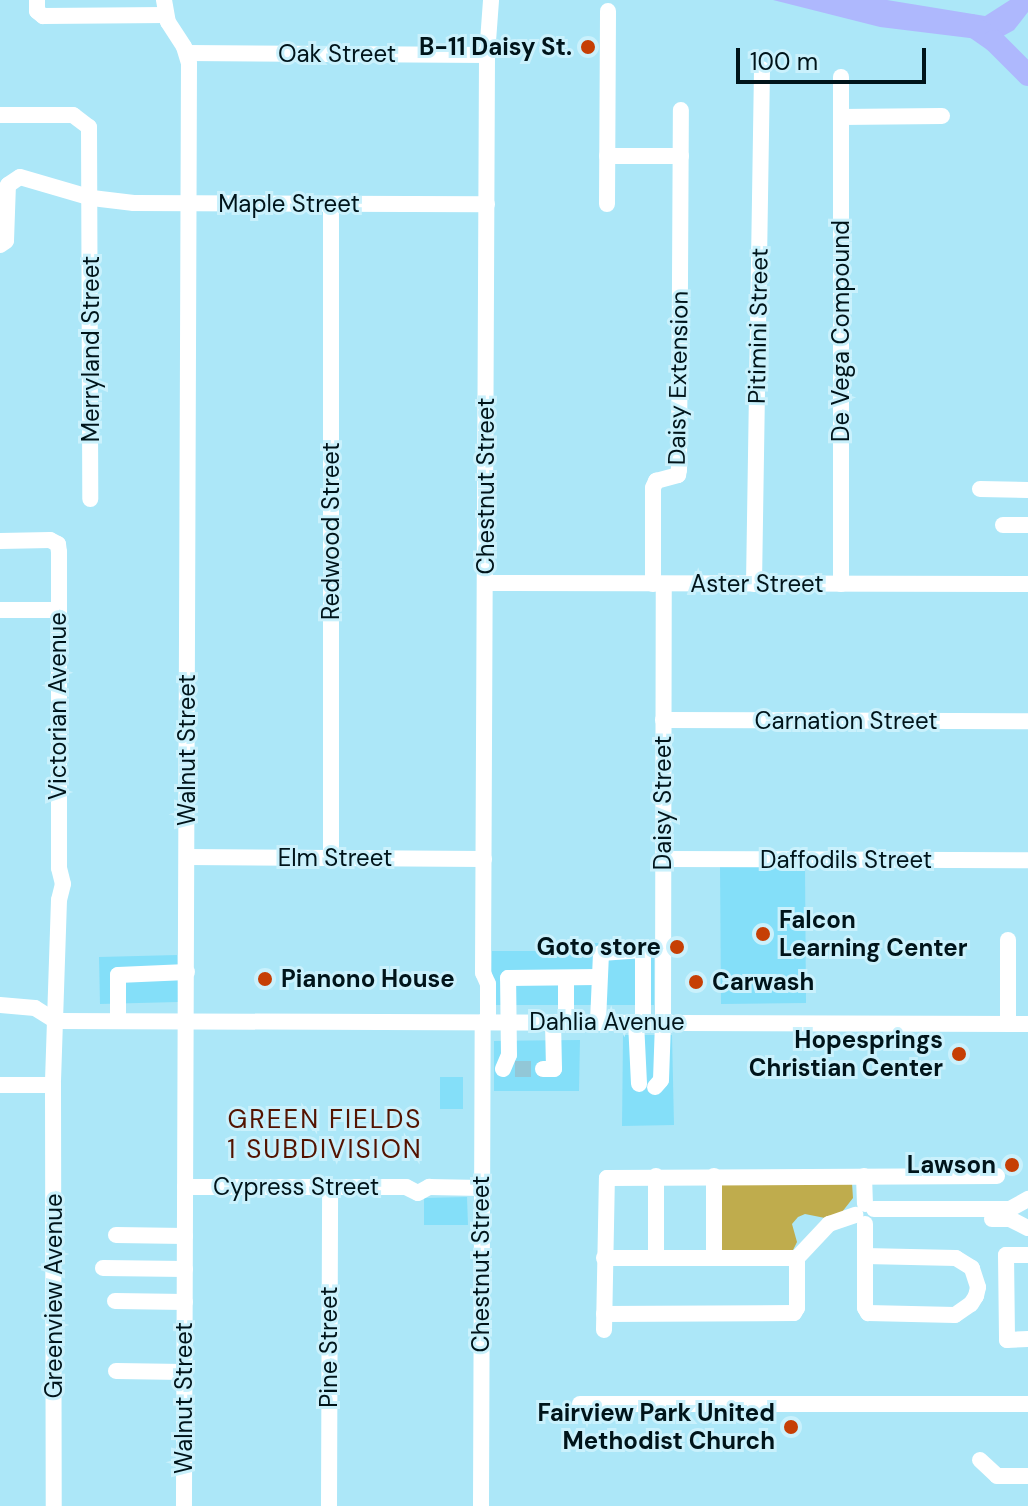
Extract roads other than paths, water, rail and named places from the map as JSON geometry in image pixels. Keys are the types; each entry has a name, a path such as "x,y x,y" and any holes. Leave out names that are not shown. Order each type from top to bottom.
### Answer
{"street":[{"path":"37,0 37,11 43,16 165,8"},
{"name":"Chestnut Street","path":"481,1506 483,1022 488,984 483,973 487,55 491,0"},
{"name":"Walnut Street","path":"165,8 187,53 184,1506"},
{"path":"607,204 608,11"},
{"name":"Oak Street","path":"187,53 487,55"},
{"name":"Pitimini Street","path":"754,584 762,69"},
{"name":"De Vega Compound","path":"841,77 841,584"},
{"name":"Daisy Extension","path":"658,584 653,488 656,481 672,478 679,470 681,110"},
{"name":"Merryland Street","path":"0,115 65,114 86,122 90,134 90,499"},
{"path":"841,117 942,116"},
{"path":"607,156 681,156"},
{"name":"Maple Street","path":"3,195 11,180 20,177 92,198 188,204 487,204"},
{"path":"0,245 6,241 3,195"},
{"name":"Redwood Street","path":"331,204 331,858"},
{"path":"980,489 1028,490"},
{"path":"1003,525 1028,525"},
{"name":"Victorian Avenue","path":"0,541 50,540 58,544 59,868 63,876 59,900 53,1085"},
{"name":"Aster Street","path":"485,583 1028,584"},
{"name":"Daisy Street","path":"639,1022 647,1086 661,1080 663,1015 663,720 658,584"},
{"path":"0,610 58,610"},
{"name":"Carnation Street","path":"663,720 1028,721"},
{"name":"Elm Street","path":"187,857 484,859"},
{"name":"Daffodils Street","path":"663,859 1028,860"},
{"path":"1008,940 1008,1024"},
{"path":"598,1022 598,960 605,950 643,950 639,1022"},
{"path":"118,1021 118,975 187,972"},
{"path":"483,1077 509,1069 508,978 598,977"},
{"path":"543,1069 554,1069 566,978"},
{"path":"642,990 663,1015"},
{"path":"0,1005 35,1008 56,1021"},
{"name":"Dahlia Avenue","path":"56,1021 639,1022 663,1015 1028,1024"},
{"path":"0,1085 53,1085"},
{"name":"Greenview Avenue","path":"53,1085 54,1506"},
{"path":"656,1176 656,1258"},
{"path":"714,1176 714,1258"},
{"path":"864,1176 865,1308 872,1315 955,1315 971,1304 976,1296 978,1287 972,1268 956,1258 865,1256"},
{"path":"997,1176 607,1178 604,1322 788,1314 797,1308 797,1258 823,1228 866,1214 1010,1214 1028,1228"},
{"name":"Cypress Street","path":"185,1187 406,1187 418,1193 429,1187 482,1188"},
{"name":"Pine Street","path":"329,1506 330,1187"},
{"path":"1010,1214 1028,1199"},
{"path":"116,1235 185,1236"},
{"path":"1028,1255 1006,1255 1007,1340 1028,1339"},
{"path":"604,1258 797,1258"},
{"path":"103,1268 185,1269"},
{"path":"115,1301 185,1302"},
{"path":"116,1371 184,1372"},
{"path":"580,1404 1028,1404"},
{"path":"980,1460 997,1476 1028,1476"},
{"path":"470,1506 481,1506"}],"waterway":[{"path":"971,25 994,41 1028,75"}],"tunnel":[{"path":"515,1069 543,1069"}],"place":[{"name":"B-11 Daisy St.","path":"588,47"},
{"name":"Falcon Learning Center","path":"763,934"},
{"name":"Goto store","path":"677,947"},
{"name":"Pianono House","path":"265,979"},
{"name":"Carwash","path":"696,982"},
{"name":"Hopesprings Christian Center","path":"959,1054"},
{"name":"Lawson","path":"1012,1165"},
{"name":"Fairview Park United Methodist Church","path":"791,1427"}],"district":[{"name":"GREEN FIELDS 1 SUBDIVISION","path":"325,1135"}]}
